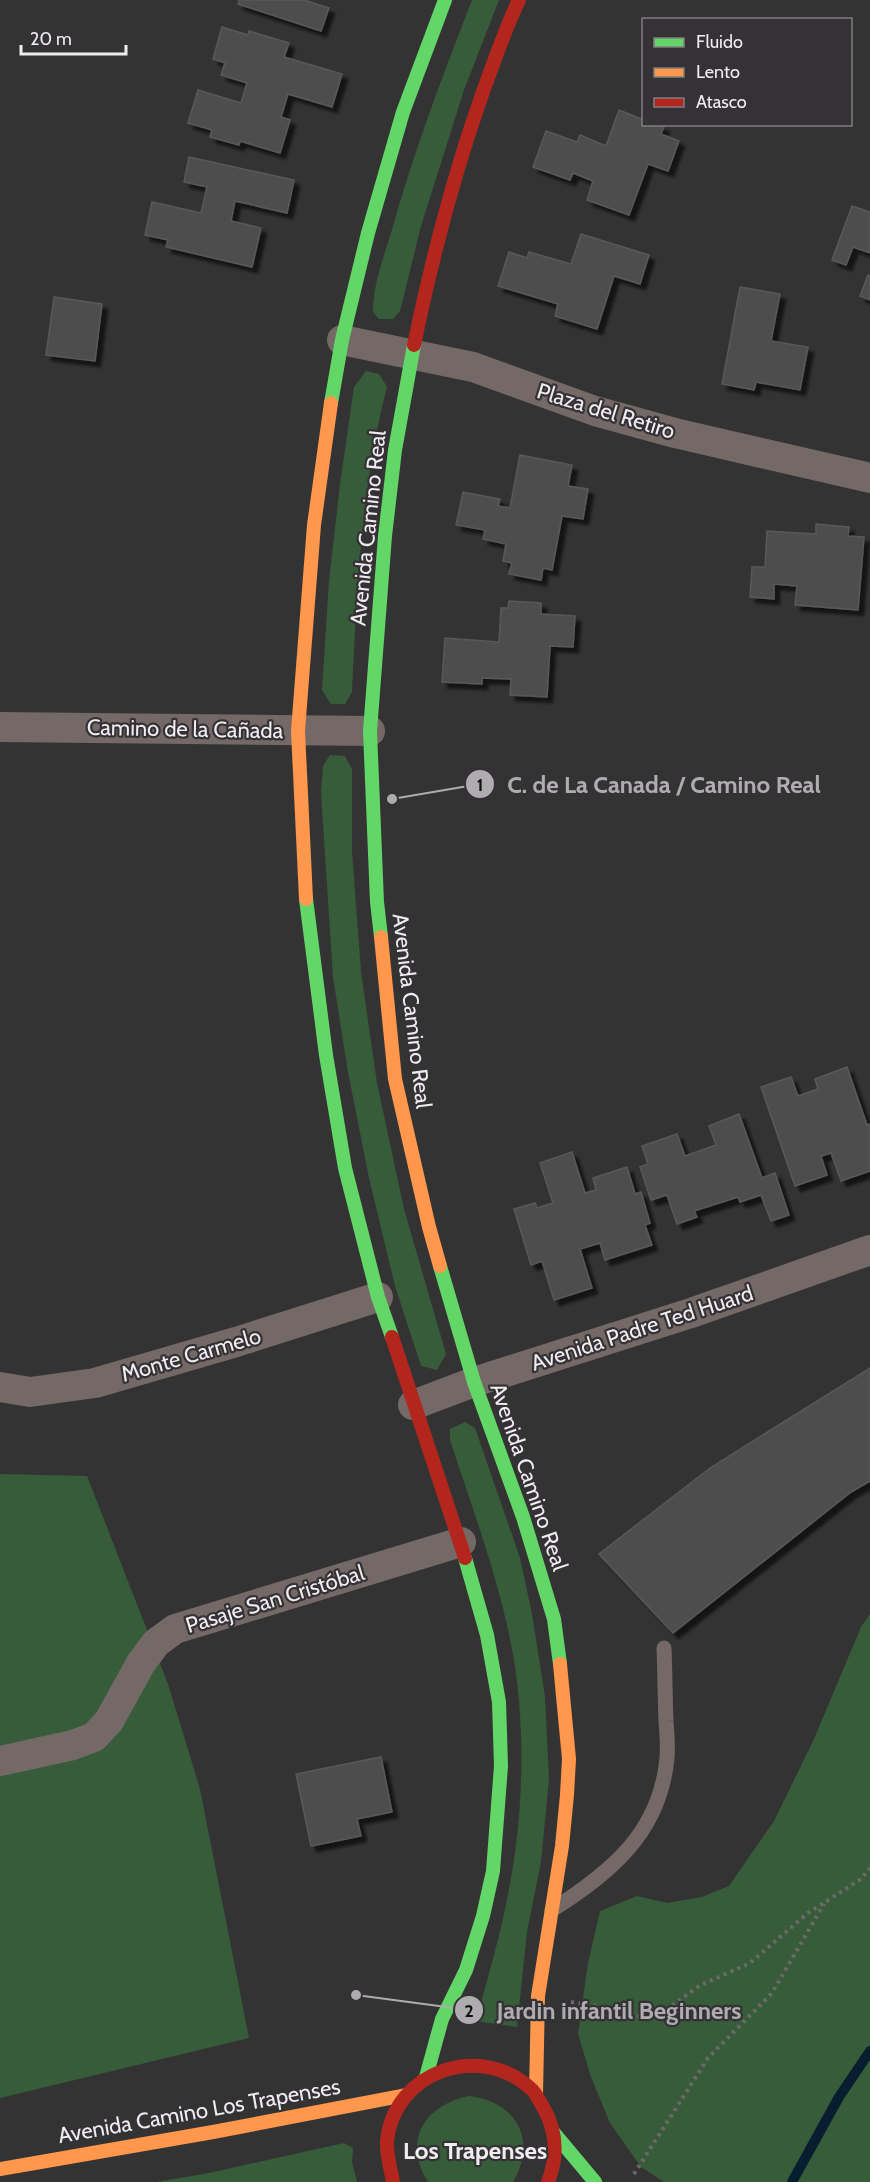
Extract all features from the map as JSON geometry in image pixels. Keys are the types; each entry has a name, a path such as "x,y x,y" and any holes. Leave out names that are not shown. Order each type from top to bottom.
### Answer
{"main road":[{"path":"426,2077 442,2019 466,1970 483,1916 493,1871 501,1766 499,1702 487,1635 461,1542 378,1297 345,1168 326,1055 305,894 298,731 314,525 325,437 342,340 368,233 403,112 445,0"},
{"name":"Avenida Camino Real","path":"519,0 506,27 464,144 433,254 412,353 395,450 385,536 370,731 377,902 395,1079 429,1227 474,1382 523,1517 554,1619 564,1692 569,1759 567,1795 562,1846 538,1996 536,2094"},
{"path":"393,2182 387,2166 388,2128 406,2095 426,2077 441,2069 475,2064 509,2072 536,2094 548,2112 554,2133 555,2160 548,2182"},
{"name":"Avenida Camino Los Trapenses","path":"0,2169 406,2095"},
{"path":"554,2133 595,2182"}],"street":[{"name":"Plaza del Retiro","path":"342,340 472,367 595,411 870,478"},
{"name":"Camino de la Cañada","path":"0,728 370,731"},
{"name":"Avenida Padre Ted Huard","path":"413,1405 474,1382 691,1313 870,1250"},
{"name":"Monte Carmelo","path":"0,1387 30,1392 95,1383 378,1297"},
{"name":"Pasaje San Cristóbal","path":"0,1761 73,1745 94,1737 109,1721 141,1663 156,1643 175,1629 461,1542"}],"lane":[{"path":"550,1911 589,1886 611,1868 645,1827 655,1806 663,1782 667,1756 664,1648"}],"path":[{"path":"571,2002 638,2016 666,2010 699,1986 750,1963 808,1913 861,1879 870,1868"},
{"path":"634,2174 708,2058 772,1993 826,1901"}],"green space":[{"path":"472,0 499,0 464,90 421,226 400,311 393,319 379,319 373,312 373,302 382,262 418,145"},
{"path":"366,371 379,374 387,387 378,424 366,500 358,577 352,692 345,704 331,704 322,690 329,581 354,387"},
{"path":"330,755 345,756 352,769 352,851 361,972 377,1083 404,1209 446,1354 437,1370 421,1366 395,1286 369,1178 348,1072 333,977 321,793 323,766"},
{"path":"465,1422 475,1428 520,1558 532,1614 545,1697 549,1779 541,1862 527,1932 517,2027 476,2021 502,1922 513,1864 521,1785 521,1733 517,1681 506,1620 489,1559 450,1440 450,1429"},
{"path":"0,1474 87,1476 168,1684 200,1789 249,2038 0,2098"},
{"path":"870,1614 870,2182 664,2182 641,2167 610,2123 591,2077 578,2034 588,1963 600,1911 637,1896 667,1903 702,1897 729,1886 774,1821 814,1739 861,1627"},
{"path":"469,2096 485,2099 499,2106 510,2114 518,2125 523,2152 513,2182 428,2182 420,2167 417,2153 418,2139 429,2116 440,2107"},
{"path":"344,2143 353,2148 352,2162 357,2182 157,2182 209,2173"}],"building":[{"path":"239,0 304,0 329,8 321,31 238,4"},
{"path":"222,27 248,35 249,31 289,43 284,57 342,74 332,107 288,94 281,117 290,120 280,153 240,141 239,145 210,137 212,130 188,123 198,90 241,103 247,83 221,75 225,63 213,59"},
{"path":"619,110 642,119 642,126 664,127 661,134 679,141 668,171 648,164 629,215 587,200 593,181 573,173 570,180 533,167 546,131 577,142 580,135 606,146"},
{"path":"189,157 294,180 287,213 235,201 231,221 261,228 252,267 166,247 168,240 145,235 152,202 201,213 207,187 184,182"},
{"path":"852,206 870,212 870,253 853,247 846,265 832,260"},
{"path":"581,234 649,255 640,284 614,276 597,329 555,316 558,304 498,286 509,252 527,258 529,252 571,264"},
{"path":"868,275 870,276 870,300 860,296"},
{"path":"740,287 780,294 771,341 808,347 800,390 756,382 754,390 722,384"},
{"path":"54,297 102,304 95,361 46,355"},
{"path":"520,455 572,465 568,486 588,489 583,519 562,516 552,570 543,568 541,580 509,574 512,563 503,561 506,544 483,539 485,530 456,525 463,492 500,499 498,506 510,508"},
{"path":"816,524 849,527 848,536 864,537 858,610 795,605 797,586 774,584 774,599 750,597 752,567 765,567 767,531 816,534"},
{"path":"509,601 541,603 541,614 575,616 573,647 550,646 547,697 510,695 511,679 482,678 482,684 442,682 445,638 499,642 501,608 508,608"},
{"path":"847,1067 867,1125 870,1124 870,1171 841,1181 831,1153 821,1156 827,1175 795,1186 761,1087 791,1077 798,1096 818,1089 815,1079"},
{"path":"739,1114 762,1178 775,1173 789,1215 771,1221 761,1195 740,1202 738,1197 694,1211 697,1217 677,1224 667,1195 651,1200 640,1167 648,1164 642,1146 677,1134 685,1156 716,1145 709,1126"},
{"path":"572,1152 585,1193 596,1190 593,1178 627,1167 635,1194 641,1192 650,1223 645,1225 652,1245 605,1260 600,1243 580,1249 592,1288 554,1300 542,1261 531,1265 514,1209 535,1203 537,1208 553,1203 540,1163"},
{"path":"870,1368 870,1481 851,1492 673,1633 599,1554 710,1468"},
{"path":"381,1757 392,1812 357,1819 361,1836 311,1846 296,1774"}],"waterway":[{"path":"792,2182 839,2097 870,2051"}],"traffic: fast":[{"path":"331,403 342,340 368,233 403,112 445,0"},
{"path":"381,937 377,902 370,731 385,536 395,450 414,345"},
{"path":"306,899 326,1055 345,1168 378,1297 392,1337"},
{"path":"440,1266 474,1382 523,1517 554,1619 560,1664"},
{"path":"426,2077 442,2019 466,1970 483,1916 493,1871 501,1766 499,1702 487,1635 465,1558"},
{"path":"554,2133 595,2182"}],"traffic: slow":[{"path":"306,899 298,731 314,525 331,403"},
{"path":"381,937 395,1079 440,1266"},
{"path":"536,2094 538,1996 562,1846 567,1795 569,1759 560,1664"},
{"path":"0,2169 406,2095"}],"traffic: jam":[{"path":"414,345 453,184 496,55 519,0"},
{"path":"392,1337 465,1558"},
{"path":"393,2182 387,2141 393,2117 405,2097 422,2081 442,2071 465,2066 488,2067 510,2074 534,2092 548,2116 553,2134 555,2153 548,2182"}],"place":[{"name":"C. de La Canada / Camino Real","path":"392,799"},
{"name":"Jardin infantil Beginners","path":"356,1995"}],"district":[{"name":"Los Trapenses","path":"475,2150"}]}
